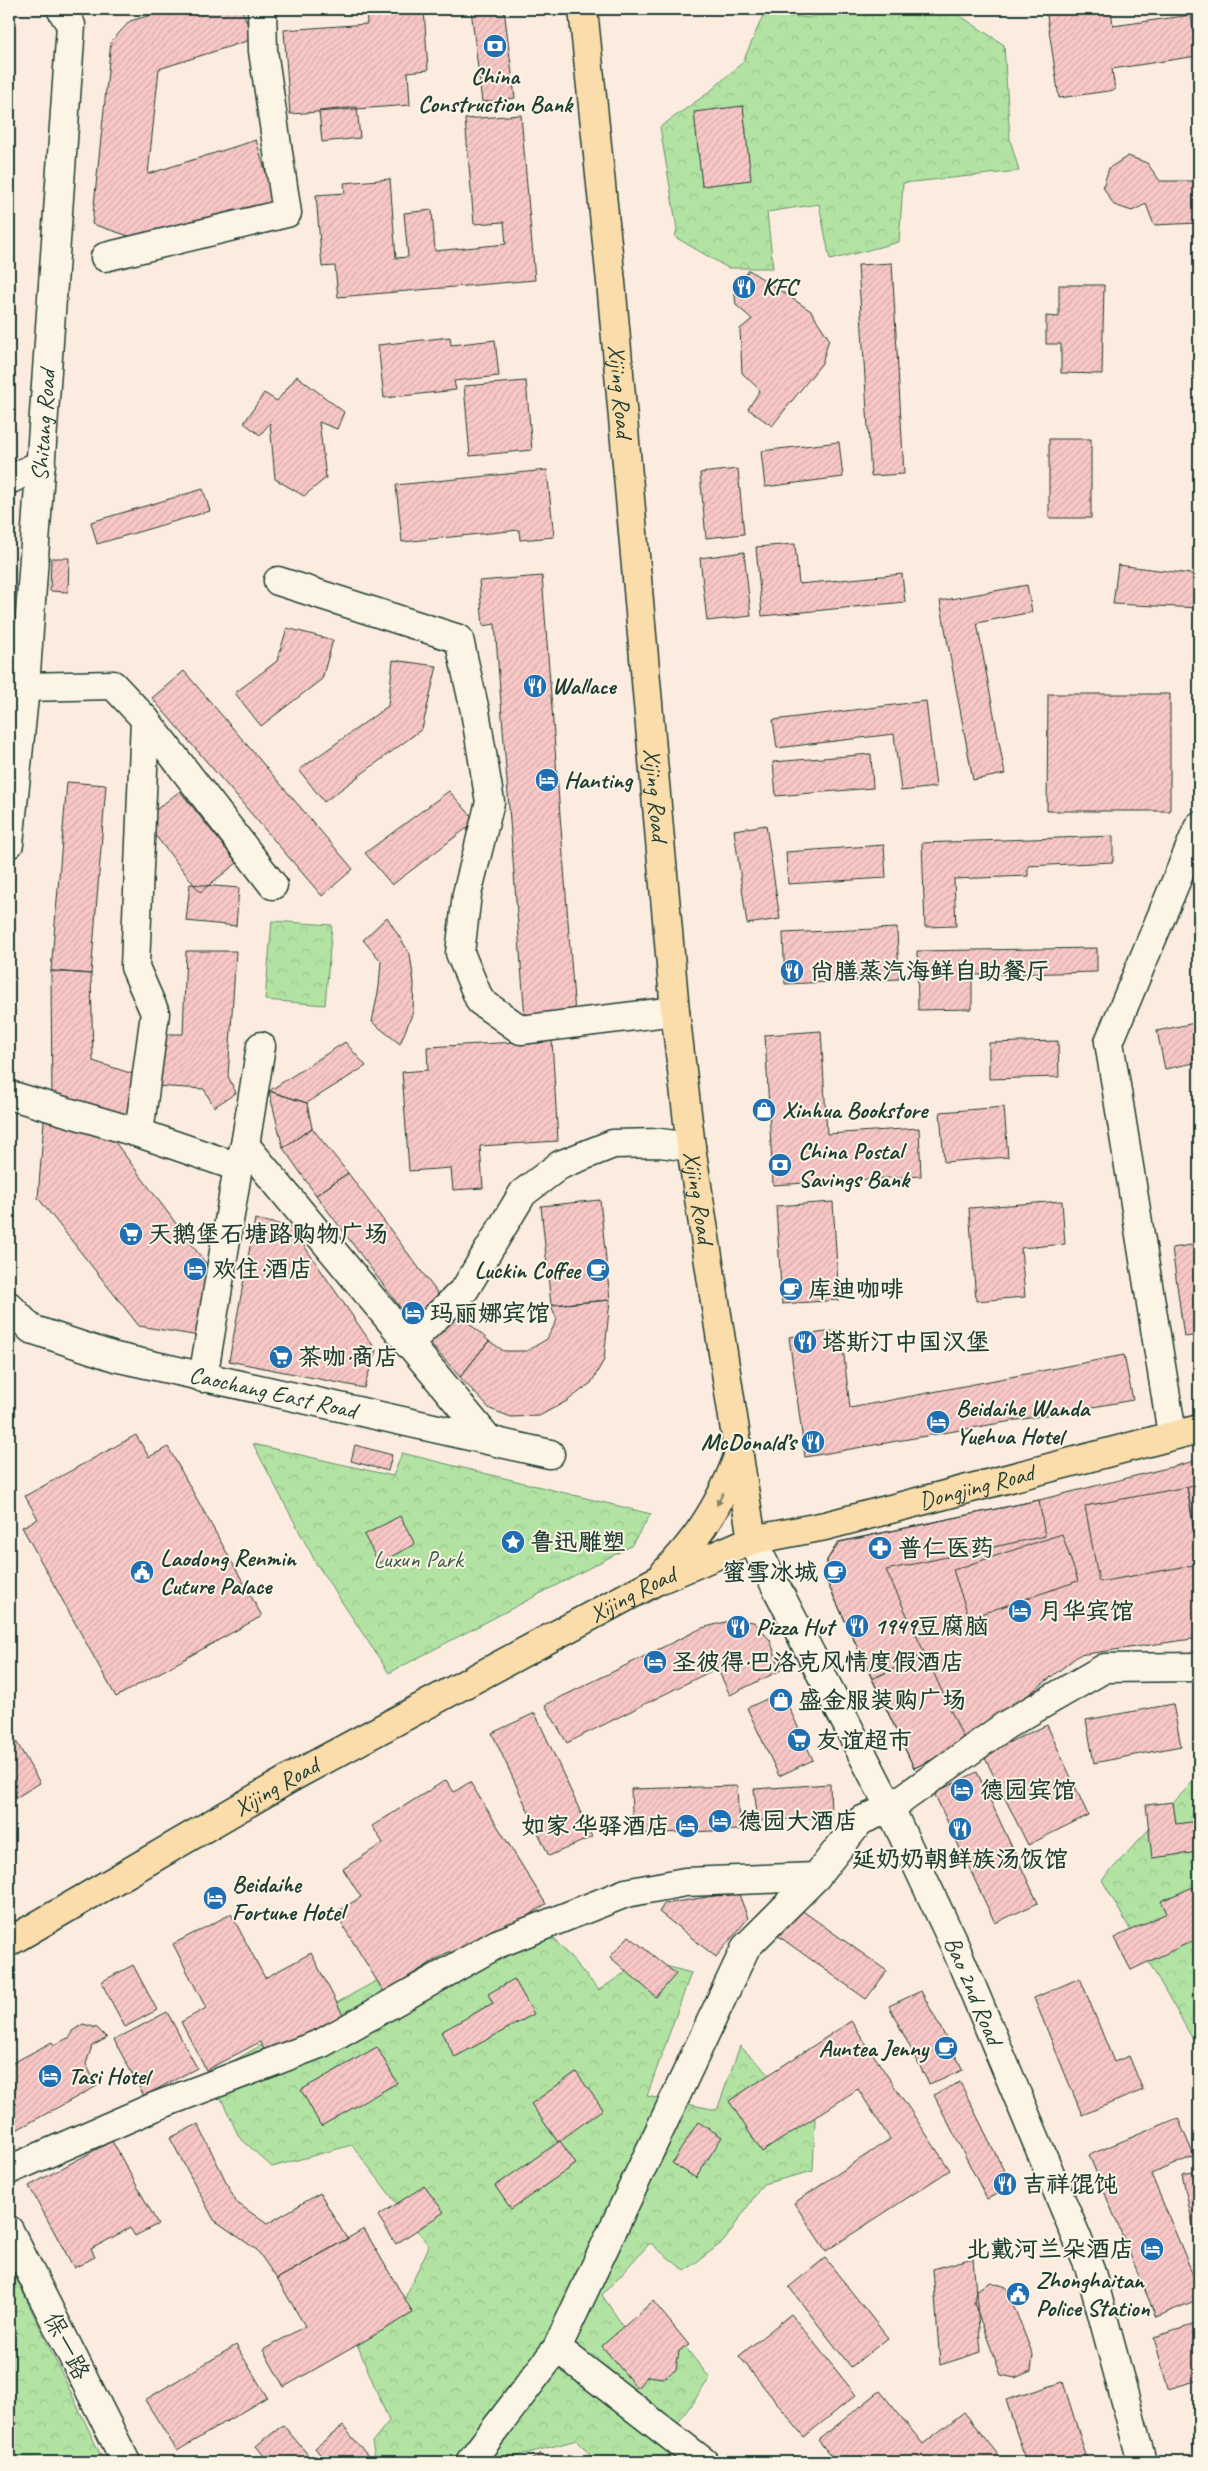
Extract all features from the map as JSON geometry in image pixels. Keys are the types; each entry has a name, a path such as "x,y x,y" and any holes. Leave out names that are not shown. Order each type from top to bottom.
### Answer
{"main road":[{"name":"Xijing Road","path":"9,1942 294,1776 656,1581 752,1540 691,1147 674,1011 611,282 583,9"},
{"name":"Dongjing Road","path":"752,1540 825,1526 1172,1434 1199,1429"},
{"path":"656,1581 686,1551 711,1514 731,1475 739,1454"}],"street":[{"name":"Shitang Road","path":"9,844 25,687 71,25 61,9"},
{"path":"104,257 287,213 263,51 262,9"},
{"path":"9,480 41,464"},
{"path":"278,581 459,639 475,711 490,802 467,894 460,953 480,1001 521,1030 674,1011"},
{"path":"25,687 113,685 145,719 273,885"},
{"path":"139,1133 155,1014 135,967 145,719"},
{"path":"1172,1434 1109,1042 1199,826"},
{"path":"203,1378 261,1046"},
{"path":"9,1095 139,1133 242,1156 408,1344 489,1440"},
{"path":"408,1344 465,1289 523,1193 560,1165 612,1144 660,1143 691,1147"},
{"name":"Caochang East Road","path":"9,1306 31,1329 115,1357 550,1454"},
{"name":"Bao 2nd Road","path":"752,1540 890,1808 954,1944 1090,2269 1142,2462"},
{"path":"470,2462 557,2348 746,1947 816,1877 860,1821 890,1808 1006,1725 1105,1668 1199,1667"},
{"path":"9,2170 154,2107 322,2043 497,1944 626,1893 685,1882 816,1877"},
{"name":"保一路","path":"9,2230 126,2462"},
{"path":"557,2348 704,2462"}],"green space":[{"path":"820,9 950,9 1004,45 1010,139 1019,171 903,183 899,242 830,260 819,204 767,212 773,268 728,268 675,237 677,229 660,127 708,93 743,62 764,13 810,18"},
{"path":"272,921 332,925 325,1005 265,1000"},
{"name":"Luxun Park","path":"253,1444 393,1476 402,1453 651,1514 631,1546 389,1673 316,1563"},
{"path":"1199,1775 1199,2050 1102,1880"},
{"path":"527,1908 599,1990 644,1960 691,1973 647,2096 717,2110 740,2046 815,2119 813,2171 763,2184 724,2241 685,2271 650,2243 602,2295 636,2345 681,2342 710,2378 678,2423 680,2462 596,2462 577,2440 494,2462 376,2462 372,2442 389,2421 357,2344 405,2298 429,2246 352,2145 272,2167 239,2137 210,2074 433,1949"},
{"path":"9,2263 104,2462 9,2462"}],"building":[{"path":"173,9 242,9 253,39 159,69 148,174 256,140 275,203 132,237 92,224 111,42 130,21"},
{"path":"366,9 424,9 428,70 408,72 410,105 290,114 284,30 367,24"},
{"path":"471,9 504,9 515,98 482,102"},
{"path":"1046,9 1111,9 1113,26 1191,15 1197,56 1112,69 1115,90 1059,98"},
{"path":"743,106 751,180 702,186 694,112"},
{"path":"357,107 360,138 322,142 319,111"},
{"path":"521,115 535,280 338,297 335,266 322,267 316,195 345,193 344,183 390,179 396,258 408,257 404,213 432,210 435,251 506,244 504,222 474,224 465,119"},
{"path":"1128,156 1147,163 1160,181 1199,181 1199,223 1154,225 1146,204 1132,211 1114,205 1103,187 1109,168"},
{"path":"892,263 904,474 871,476 858,265"},
{"path":"749,270 811,311 829,339 822,363 772,426 748,409 760,390 742,373 740,329 752,319 736,305 734,288"},
{"path":"1059,285 1104,285 1102,374 1061,373 1061,344 1046,344 1046,316 1059,317"},
{"path":"450,337 451,345 495,340 499,376 454,381 456,390 384,398 378,345"},
{"path":"297,376 344,412 337,429 319,422 326,478 304,496 275,479 270,423 260,435 244,423 264,393 277,401"},
{"path":"526,381 532,450 470,456 464,386"},
{"path":"1049,439 1091,439 1091,518 1049,518"},
{"path":"839,442 843,477 765,487 761,451"},
{"path":"738,469 744,534 706,538 700,473"},
{"path":"547,470 554,537 520,540 519,530 402,542 396,485"},
{"path":"203,489 210,511 97,544 91,522"},
{"path":"795,544 799,584 902,574 905,602 762,616 756,547"},
{"path":"744,552 751,616 707,621 700,558"},
{"path":"51,558 69,558 68,592 50,591"},
{"path":"1118,565 1199,575 1199,608 1113,604"},
{"path":"542,576 575,1014 525,1018 495,624 483,626 479,581"},
{"path":"1027,585 1032,612 977,623 1005,774 973,780 940,601"},
{"path":"287,628 333,640 322,679 261,726 235,693 277,661"},
{"path":"393,660 437,666 422,729 324,802 299,770 388,706"},
{"path":"184,671 353,869 322,896 152,698"},
{"path":"1048,694 1170,694 1170,811 1047,811"},
{"path":"926,701 936,787 901,791 894,734 777,748 773,720"},
{"path":"871,754 873,788 776,796 773,762"},
{"path":"67,782 106,785 91,974 51,971"},
{"path":"180,791 237,863 200,892 143,820"},
{"path":"449,791 476,821 392,885 365,853"},
{"path":"766,825 780,919 747,924 734,830"},
{"path":"1113,836 1113,862 1028,866 1028,876 954,879 956,926 925,927 922,843"},
{"path":"884,845 886,878 788,884 786,852"},
{"path":"190,884 239,888 236,926 186,921"},
{"path":"387,917 410,954 414,983 413,1012 400,1044 372,1022 379,987 381,961 363,940"},
{"path":"897,928 899,979 785,984 783,933"},
{"path":"1097,948 1097,972 972,975 972,1009 918,1010 917,951"},
{"path":"186,951 236,951 228,1076 236,1093 214,1107 204,1089 154,1086 160,1034 183,1034"},
{"path":"51,971 91,974 93,1061 133,1074 127,1115 52,1102"},
{"path":"1199,1022 1199,1062 1165,1069 1157,1031"},
{"path":"821,1031 827,1134 919,1128 921,1176 773,1185 765,1035"},
{"path":"552,1040 558,1141 480,1146 483,1188 453,1190 451,1168 409,1171 402,1072 428,1070 427,1047"},
{"path":"1058,1041 1059,1077 989,1079 989,1043"},
{"path":"345,1042 366,1066 307,1103 269,1091"},
{"path":"269,1091 307,1103 312,1128 283,1148"},
{"path":"1004,1107 1008,1157 944,1162 940,1112"},
{"path":"44,1121 109,1134 210,1269 199,1336 139,1326 38,1198"},
{"path":"312,1128 348,1173 316,1195 283,1148"},
{"path":"348,1173 442,1299 411,1322 316,1195"},
{"path":"600,1200 610,1300 551,1305 541,1206"},
{"path":"1062,1201 1065,1244 1021,1248 1025,1297 976,1301 969,1208"},
{"path":"833,1202 839,1300 782,1304 776,1206"},
{"path":"255,1219 291,1227 376,1350 364,1388 229,1361"},
{"path":"1198,1244 1199,1335 1184,1337 1172,1248"},
{"path":"610,1300 604,1360 591,1383 567,1401 539,1416 511,1417 490,1409 460,1377 489,1341 504,1351 527,1351 547,1339 557,1320 551,1305"},
{"path":"460,1315 489,1341 460,1377 429,1342"},
{"path":"841,1330 850,1408 1124,1355 1133,1400 805,1457 789,1337"},
{"name":"Laodong Renmin Cuture Palace","path":"136,1435 149,1457 168,1447 262,1616 116,1697 22,1527 38,1519 25,1496"},
{"path":"355,1445 392,1455 388,1471 351,1461"},
{"name":"月华宾馆","path":"1199,1460 1199,1638 1079,1655 966,1744 914,1768 828,1584 827,1560 840,1542 1039,1500"},
{"path":"1199,1486 1199,1535 1196,1536 1187,1487"},
{"path":"1187,1487 1199,1564 1099,1582 1085,1506"},
{"path":"1039,1500 1045,1536 886,1570 925,1654 872,1679 827,1582 827,1560 838,1542"},
{"path":"400,1516 415,1544 379,1563 364,1535"},
{"path":"1062,1534 1078,1581 969,1618 953,1570"},
{"path":"733,1620 754,1622 770,1640 781,1670 730,1695 717,1668 567,1743 545,1705 702,1628"},
{"path":"925,1654 966,1744 914,1768 872,1679"},
{"path":"782,1692 813,1760 779,1776 747,1708"},
{"path":"1173,1704 1181,1746 1094,1763 1086,1720"},
{"path":"535,1713 592,1837 549,1856 492,1733"},
{"path":"1047,1725 1088,1815 1028,1845 983,1754"},
{"path":"9,1729 40,1783 9,1802"},
{"path":"977,1772 1038,1903 995,1923 934,1793"},
{"path":"446,1780 454,1792 470,1782 546,1904 470,1953 448,1952 384,1992 335,1913 361,1897 343,1869 383,1843 372,1826"},
{"path":"830,1784 831,1817 758,1821 754,1789"},
{"path":"737,1786 739,1830 633,1834 631,1789"},
{"path":"1173,1802 1176,1824 1199,1821 1199,1852 1152,1858 1146,1805"},
{"path":"1193,1887 1199,1899 1199,1938 1131,1970 1114,1938 1167,1913 1161,1901"},
{"path":"738,1892 748,1918 716,1957 659,1912 664,1904"},
{"path":"790,1902 887,1971 866,1999 770,1930"},
{"path":"231,1914 265,1978 311,1953 343,2015 267,2055 260,2042 206,2070 181,2022 206,2008 173,1944"},
{"path":"629,1936 676,1974 656,1997 610,1957"},
{"path":"133,1965 157,2010 125,2027 101,1982"},
{"path":"1080,1978 1114,2062 1129,2056 1143,2090 1082,2115 1034,1998"},
{"path":"514,1979 534,2014 455,2057 441,2032 493,2003 488,1994"},
{"path":"921,1991 963,2070 929,2084 889,2006"},
{"path":"167,2012 197,2068 144,2096 114,2040"},
{"path":"851,2021 950,2170 826,2251 794,2203 890,2139 858,2089 762,2152 729,2101"},
{"name":"Tasi Hotel","path":"83,2024 97,2028 107,2038 92,2046 86,2064 97,2086 9,2134 9,2065 52,2042 54,2045 70,2037 72,2031"},
{"path":"377,2047 397,2083 321,2126 301,2090"},
{"path":"576,2072 603,2109 558,2142 531,2104"},
{"path":"960,2082 1012,2187 987,2199 934,2095"},
{"path":"1178,2118 1194,2156 1151,2174 1199,2289 1199,2299 1156,2317 1089,2155"},
{"path":"698,2122 722,2137 696,2178 672,2163"},
{"path":"198,2124 236,2202 267,2224 320,2193 347,2239 277,2279 257,2250 214,2220 170,2138"},
{"path":"112,2141 158,2224 135,2236 130,2228 91,2249 95,2257 74,2268 29,2186"},
{"path":"560,2141 576,2164 511,2209 495,2186"},
{"path":"1199,2171 1199,2229 1194,2230 1182,2174"},
{"path":"424,2186 444,2212 396,2244 378,2216"},
{"path":"364,2229 413,2313 284,2387 263,2350 305,2326 277,2279"},
{"path":"825,2258 888,2338 851,2367 789,2287"},
{"path":"973,2258 981,2352 940,2365 933,2269"},
{"path":"991,2282 1006,2287 1033,2355 1031,2371 1015,2378 1001,2375 974,2303 976,2290"},
{"path":"653,2301 689,2345 679,2351 676,2370 663,2378 648,2376 637,2388 602,2346"},
{"path":"791,2314 856,2395 804,2437 739,2356"},
{"path":"1199,2323 1199,2380 1168,2389 1154,2337"},
{"path":"236,2345 267,2397 177,2451 145,2400"},
{"path":"1063,2382 1088,2462 1026,2462 1006,2400"},
{"path":"880,2391 923,2444 964,2412 1004,2462 939,2462 936,2458 931,2462 836,2462 818,2440"},
{"path":"283,2425 314,2462 269,2462 256,2446"},
{"path":"343,2426 373,2462 326,2462 315,2448"},
{"path":"1199,2441 1199,2462 1198,2462 1192,2444"},
{"path":"540,2453 548,2462 529,2462"}],"place":[{"name":"China Construction Bank","path":"495,46"},
{"name":"КFC","path":"744,287"},
{"name":"Wallace","path":"535,686"},
{"name":"Hanting","path":"547,780"},
{"name":"尚膳蒸汽海鲜自助餐厅","path":"792,971"},
{"name":"Xinhua Bookstore","path":"764,1110"},
{"name":"China Postal Savings Bank","path":"780,1165"},
{"name":"天鹅堡石塘路购物广场","path":"131,1234"},
{"name":"欢住·酒店","path":"195,1269"},
{"name":"Luckin Coffee","path":"598,1270"},
{"name":"库迪咖啡","path":"791,1289"},
{"name":"玛丽娜宾馆","path":"413,1313"},
{"name":"塔斯汀中国汉堡","path":"805,1342"},
{"name":"茶咖·商店","path":"281,1357"},
{"name":"Beidaihe Wanda Yuehua Hotel","path":"938,1422"},
{"name":"McDonald’s","path":"813,1442"},
{"name":"鲁迅雕塑","path":"513,1542"},
{"name":"普仁医药","path":"880,1548"},
{"name":"Laodong Renmin Cuture Palace","path":"142,1572"},
{"name":"蜜雪冰城","path":"835,1572"},
{"name":"月华宾馆","path":"1020,1611"},
{"name":"1949豆腐脑","path":"857,1626"},
{"name":"Pizza Hut","path":"738,1627"},
{"name":"圣彼得·巴洛克风情度假酒店","path":"655,1662"},
{"name":"盛金服装购广场","path":"781,1700"},
{"name":"友谊超市","path":"799,1740"},
{"name":"德园宾馆","path":"962,1790"},
{"name":"德园大酒店","path":"720,1821"},
{"name":"如家·华驿酒店","path":"687,1826"},
{"name":"延奶奶朝鲜族汤饭馆","path":"960,1829"},
{"name":"Beidaihe Fortune Hotel","path":"215,1898"},
{"name":"Auntea Jenny","path":"946,2048"},
{"name":"Tasi Hotel","path":"50,2076"},
{"name":"吉祥馄饨","path":"1005,2184"},
{"name":"北戴河兰朵酒店","path":"1152,2249"},
{"name":"Zhonghaitan Police Station","path":"1018,2294"}]}
